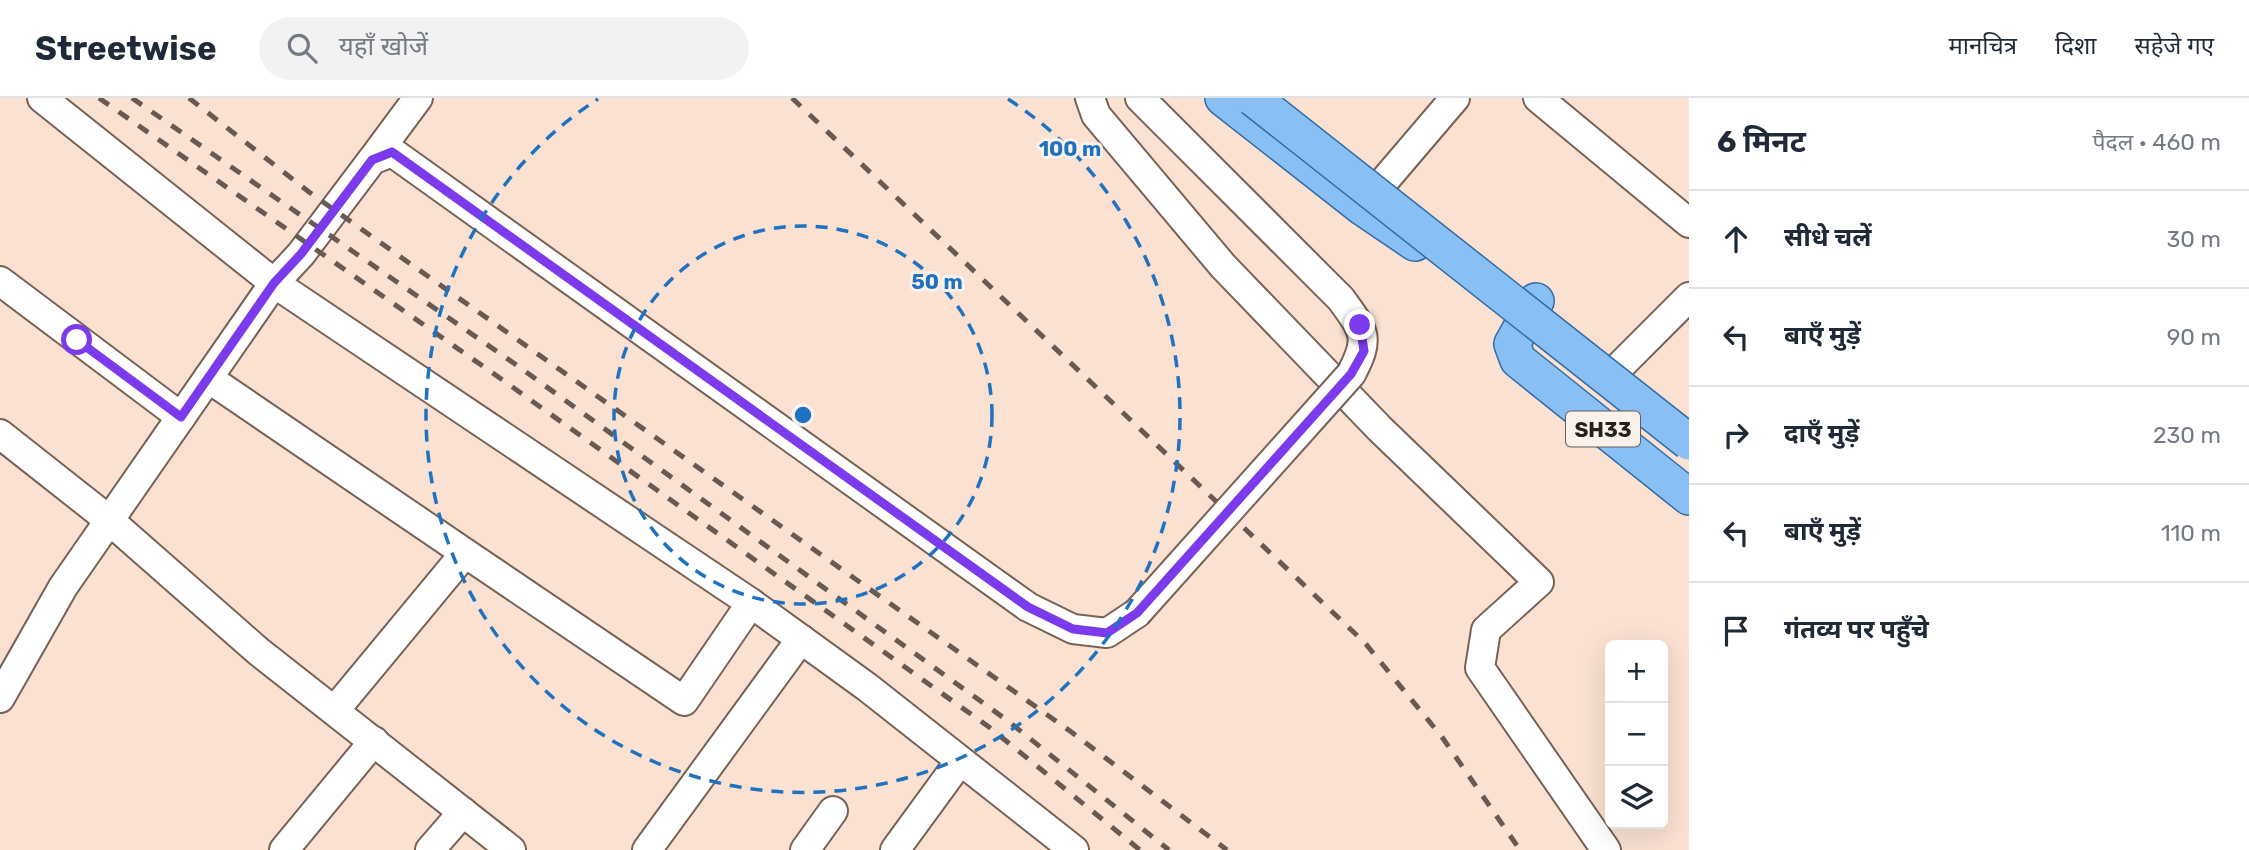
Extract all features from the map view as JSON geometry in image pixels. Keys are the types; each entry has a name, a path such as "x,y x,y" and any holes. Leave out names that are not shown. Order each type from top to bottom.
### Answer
{"main road":[{"path":"1223,98 1362,207 1430,253 1689,454"},
{"path":"1253,98 1689,442"},
{"path":"1278,98 1385,181 1442,230 1525,329 1620,366 1689,423"},
{"name":"SH33","path":"1525,329 1689,497"}],"street":[{"path":"43,98 274,283 751,603 867,687 1074,850"},
{"path":"0,698 8,662 274,283 301,254 418,98"},
{"path":"1090,98 1096,115 1223,266 1380,429 1539,582 1486,630 1480,668 1606,850"},
{"path":"372,160 392,152 1028,607 1073,629 1107,633 1137,613 1351,374 1364,351 1360,325 1341,299 1140,98"},
{"path":"1362,207 1455,98"},
{"path":"1538,98 1689,223"},
{"path":"0,281 181,417"},
{"path":"1620,366 1689,297"},
{"path":"208,378 684,701 751,603"},
{"path":"0,434 109,520 258,651 511,850"},
{"path":"335,710 465,553"},
{"path":"647,850 801,639"},
{"path":"284,850 374,741"},
{"path":"895,850 960,761"},
{"path":"805,850 833,811"},
{"path":"430,850 463,812"}],"railway":[{"path":"99,98 497,376 989,727 1140,850"},
{"path":"132,98 515,364 1008,721 1169,850"},
{"path":"189,98 309,192 1070,731 1227,850"},
{"path":"792,98 1365,643 1442,737 1520,850"}],"route":[{"path":"77,340 181,417 274,283 301,254 372,160 392,152 1028,607 1073,629 1107,633 1137,613 1351,374 1364,351 1360,325"}]}
